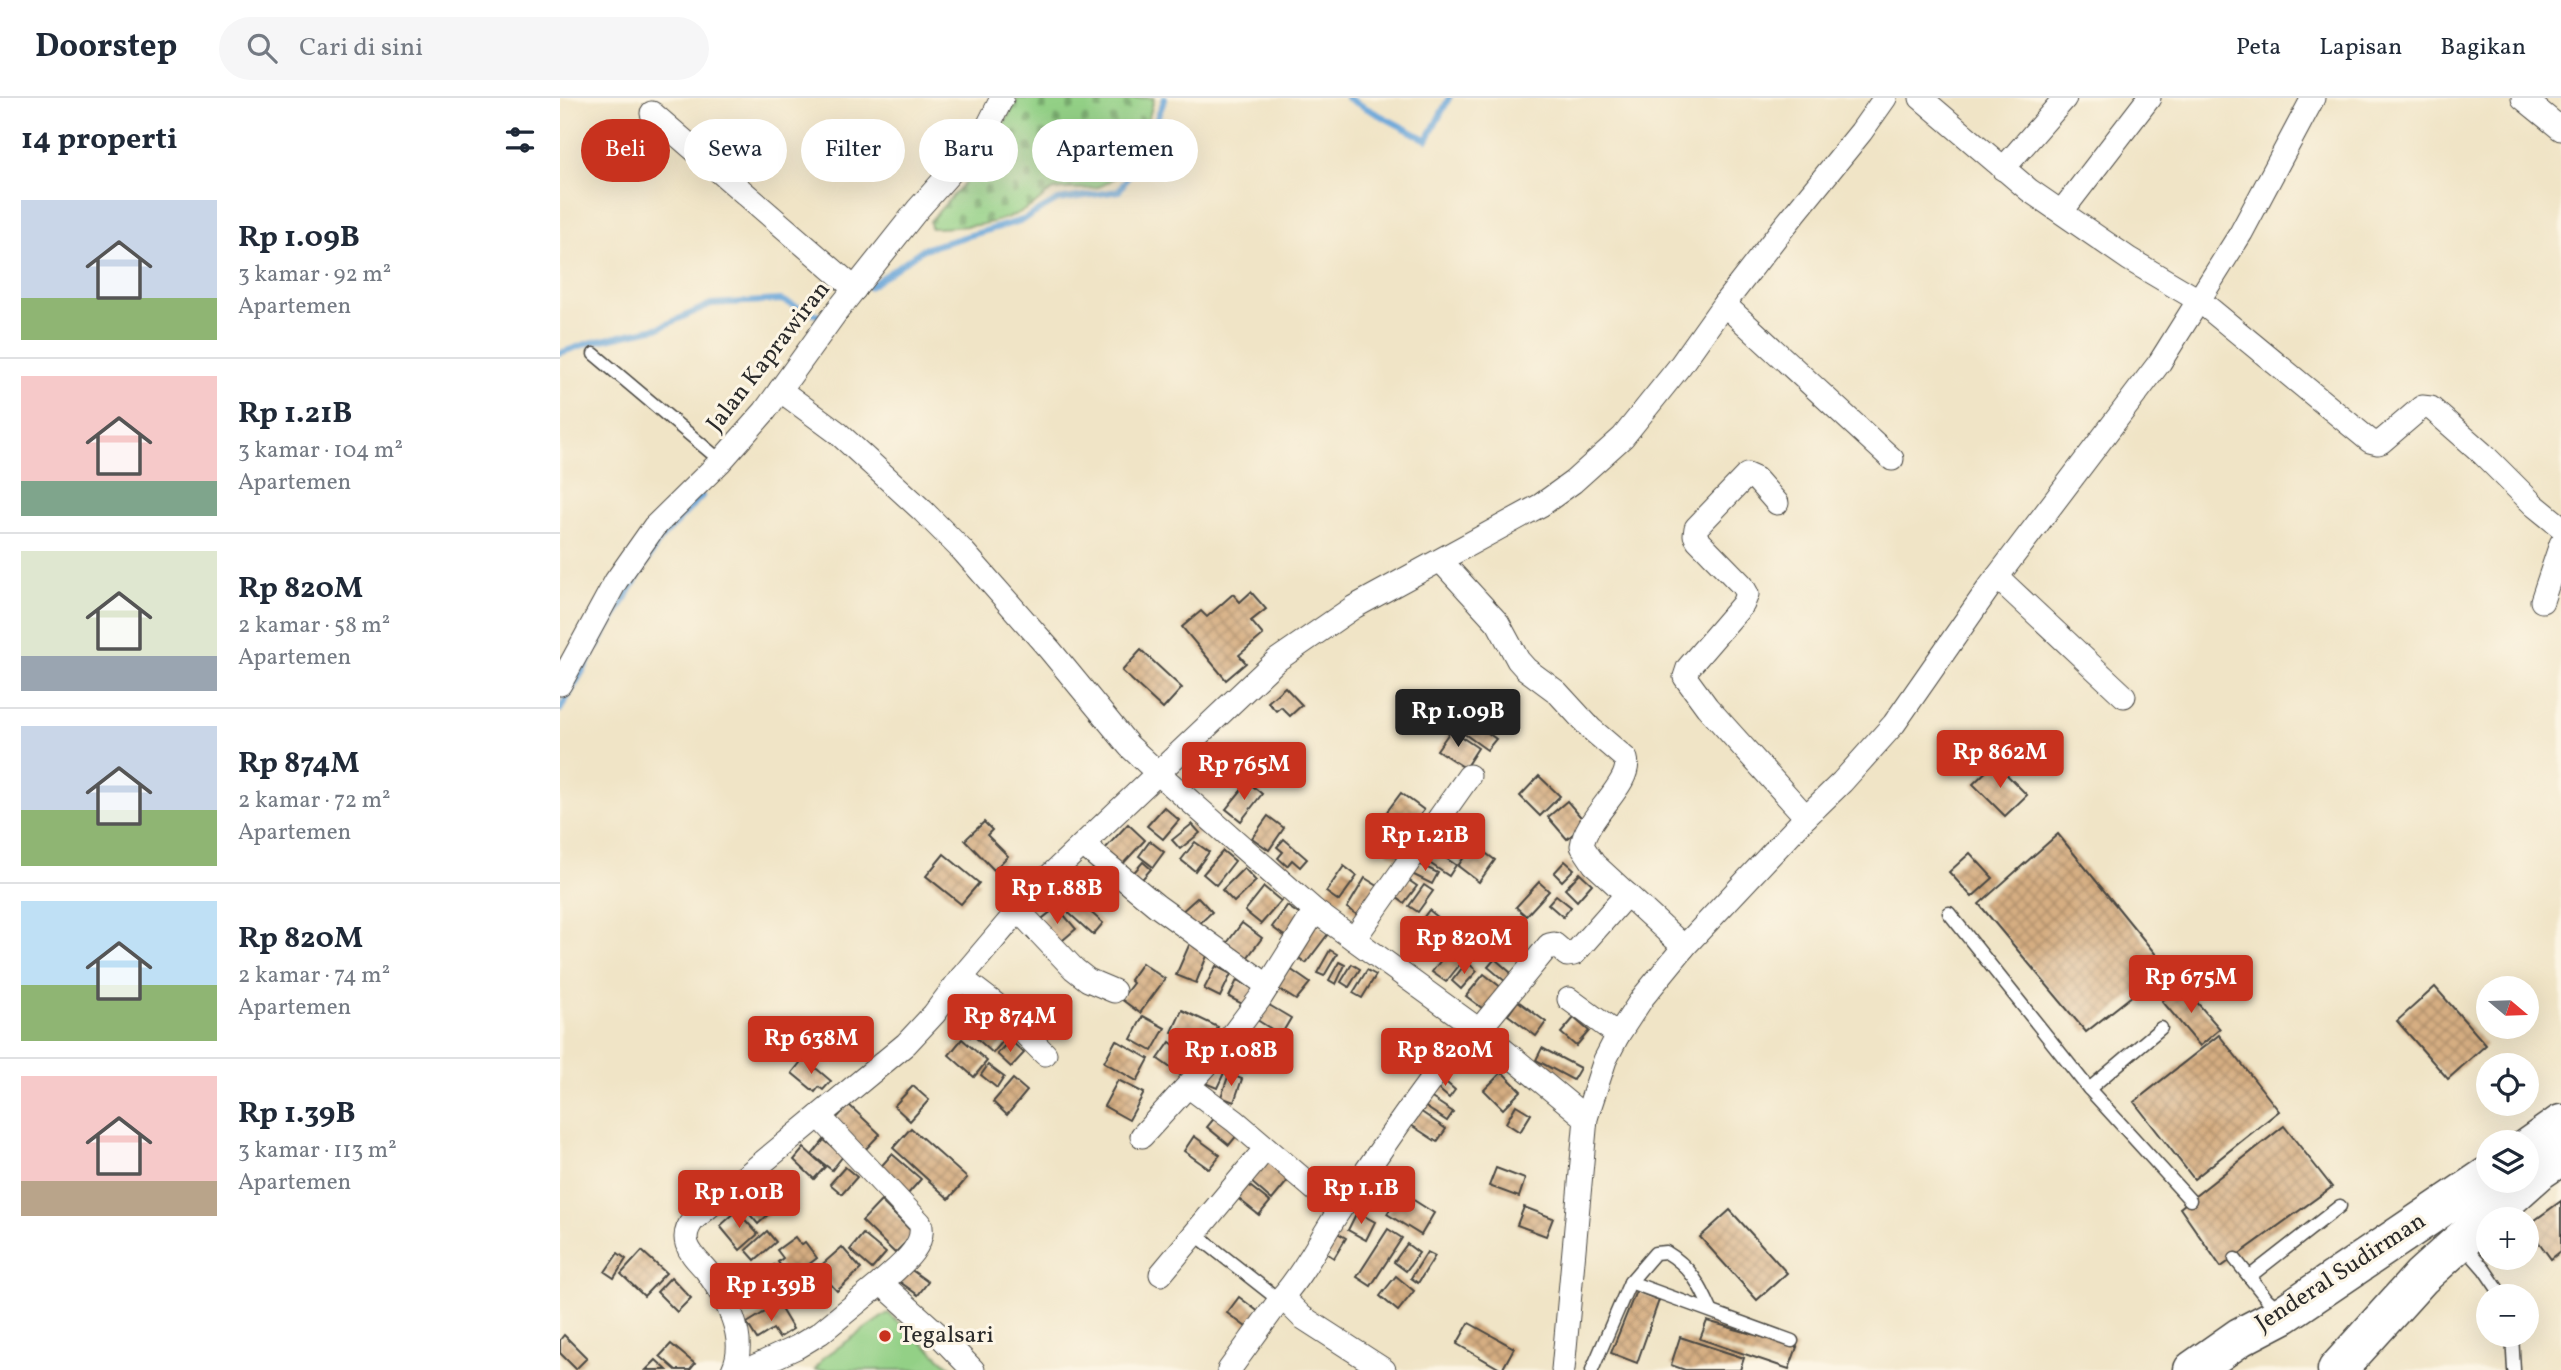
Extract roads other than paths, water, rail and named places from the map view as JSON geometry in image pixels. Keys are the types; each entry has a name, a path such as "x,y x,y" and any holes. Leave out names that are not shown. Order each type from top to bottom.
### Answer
{"highway":[{"path":"2539,1140 2561,1124"},
{"name":"Jenderal Sudirman","path":"2337,1370 2421,1278 2540,1170 2561,1156"},
{"name":"Jenderal Sudirman","path":"2193,1370 2227,1357 2284,1314 2476,1184"}],"street":[{"name":"Jalan Kaprawiran","path":"560,684 616,580 654,527 786,395 838,311 918,209 969,152 988,126 1002,98"},
{"path":"733,1370 738,1346 735,1325 716,1285 687,1243 686,1232 694,1219 906,1044 934,1014 1038,886 1277,660 1354,607 1541,505 1597,461 1623,436 1680,366 1724,304 1847,151 1885,98"},
{"path":"1921,98 2029,190 2129,260 2200,301 2370,440 2381,442 2422,407 2437,411 2534,505 2561,527"},
{"path":"2003,169 2065,98"},
{"path":"2062,211 2149,98"},
{"path":"1563,1370 1586,1118 1600,1073 1618,1035 1643,997 1684,947 1894,724 1997,577 2120,418 2200,301 2241,233 2313,98"},
{"path":"2524,98 2561,130"},
{"path":"652,113 855,289"},
{"path":"1724,304 1892,459"},
{"path":"786,395 838,433 962,550 1050,650 1129,746 1159,774 1315,911 1476,1028 1586,1118"},
{"path":"1777,503 1756,479 1747,475 1696,528 1695,535 1698,540 1742,585 1747,594 1743,604 1688,668 1685,677 1707,707 1806,817"},
{"path":"2542,601 2561,544"},
{"path":"1441,561 1498,623 1518,660 1526,669 1557,692 1591,729 1626,760 1627,773 1589,824 1582,846 1594,864 1684,947"},
{"path":"1997,577 2124,696"},
{"path":"1354,939 1469,776"},
{"path":"1083,845 1157,906 1268,986"},
{"path":"1227,1370 1253,1339 1317,1248 1339,1210 1423,1087 1476,1028 1501,1006 1549,945 1554,944 1567,955 1574,954 1627,894"},
{"path":"1018,910 1074,969 1088,980 1114,991"},
{"path":"1142,1136 1225,1045 1268,986 1315,911"},
{"path":"961,978 995,1004 1045,1054"},
{"path":"1569,999 1618,1035"},
{"path":"1188,1086 1235,1121 1339,1210"},
{"path":"747,1370 797,1348 820,1333 881,1283 919,1242 923,1232 920,1223 820,1116"},
{"path":"1161,1274 1266,1149"},
{"path":"881,1283 974,1370"},
{"path":"1281,1299 1302,1317 1384,1370"}],"lane":[{"path":"594,354 721,461"},
{"path":"1949,913 2089,1089 2190,1200"},
{"path":"2089,1089 2161,1028"},
{"path":"2249,1277 2340,1206"},
{"path":"1195,1234 1281,1299"},
{"path":"2461,1242 2494,1284"},
{"path":"1592,1370 1630,1282 1655,1253 1666,1252 1687,1267 1701,1286 1711,1310"},
{"path":"2235,1259 2267,1299 2284,1314"},
{"path":"1630,1282 1792,1341"},
{"path":"2513,1347 2514,1370"}],"waterway":[{"path":"869,287 923,249 1023,220 1058,200 1119,191 1145,146 1165,98"},
{"path":"1347,98 1427,140 1449,98"},
{"path":"560,353 589,343 661,327 711,304 781,300 824,318"},
{"path":"560,710 659,541 702,496"}],"place":[{"name":"Tegalsari","path":"885,1336"}]}
